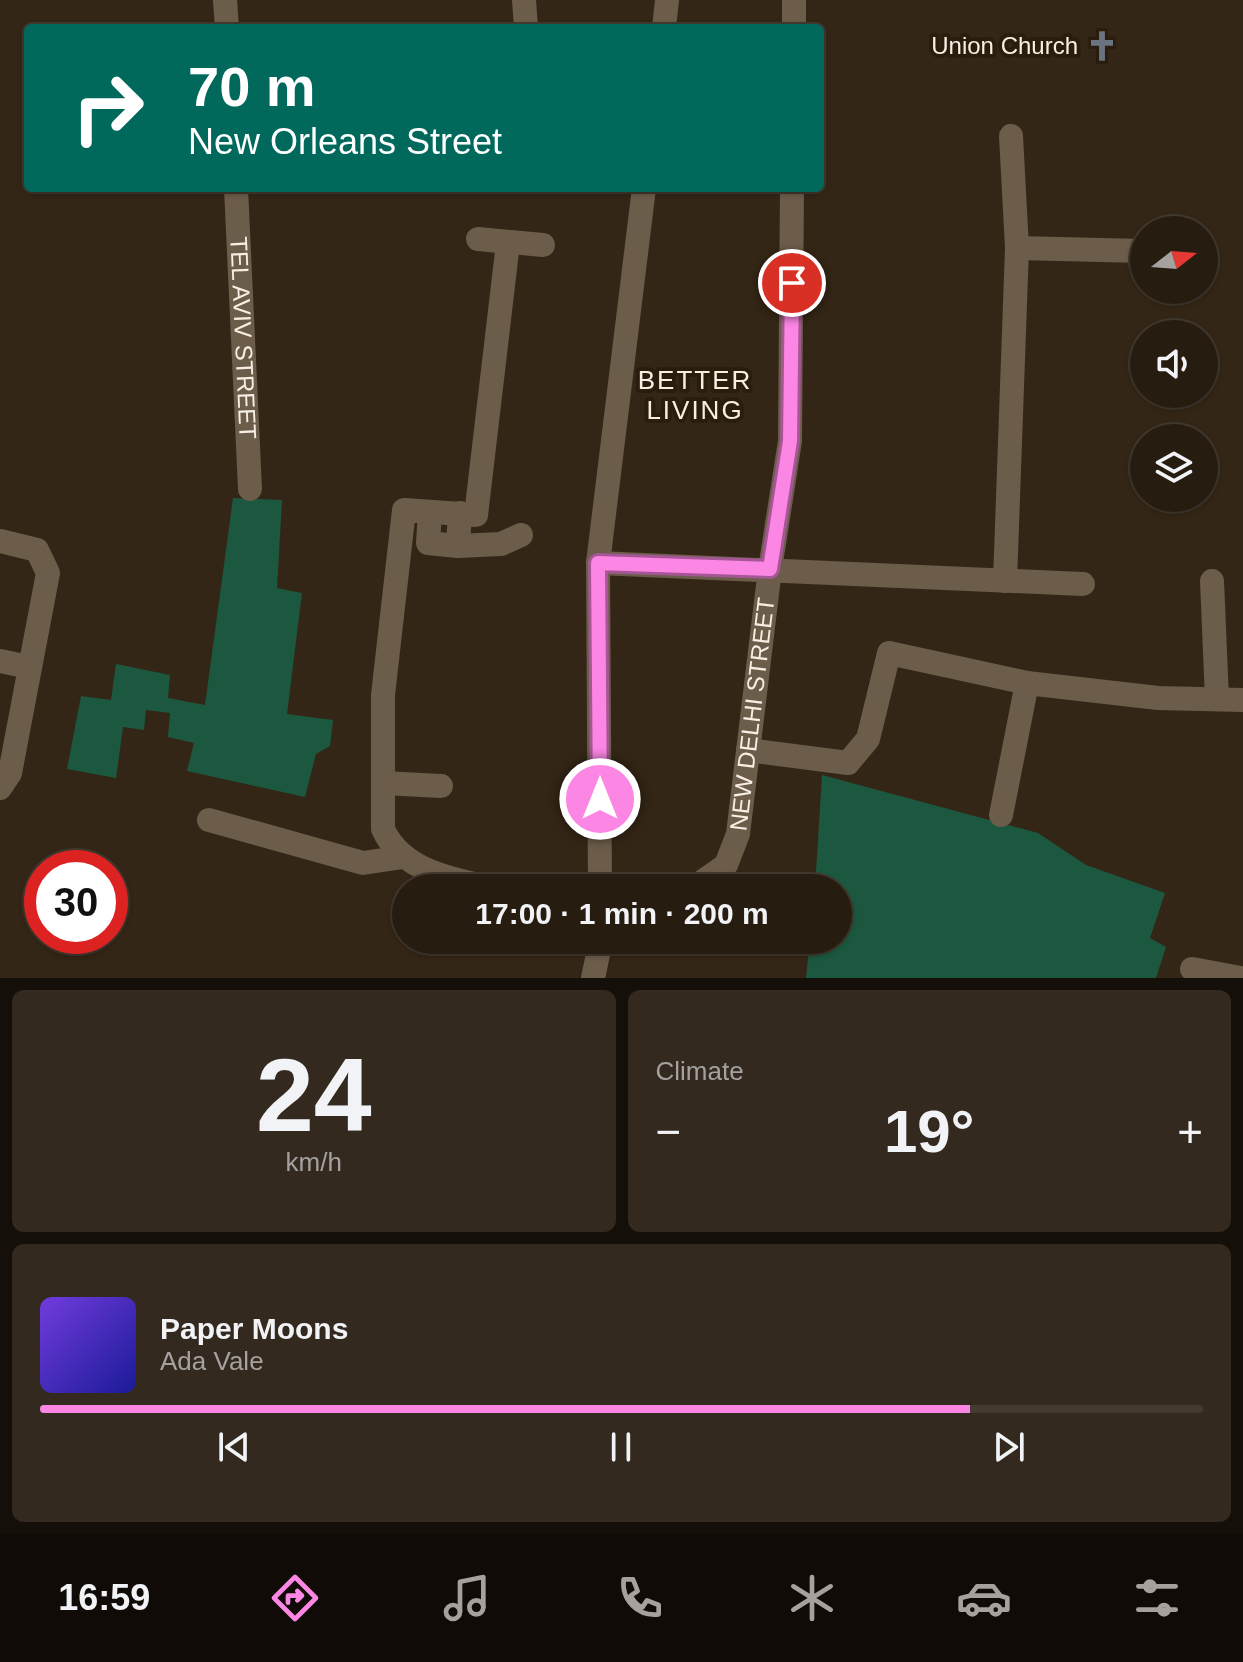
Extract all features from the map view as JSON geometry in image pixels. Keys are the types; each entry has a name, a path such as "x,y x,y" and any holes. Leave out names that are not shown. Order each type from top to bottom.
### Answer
{"street":[{"path":"225,0 227,24"},
{"path":"524,0 526,24"},
{"path":"664,24 667,0"},
{"path":"794,0 794,24"},
{"path":"1005,581 1017,248 1011,136"},
{"name":"TEL AVIV STREET","path":"236,192 250,489"},
{"path":"600,874 598,563 644,192"},
{"name":"NEW DELHI STREET","path":"713,874 726,865 733,851 790,441 792,192"},
{"path":"478,239 543,245"},
{"path":"444,874 420,867 396,852 383,829 383,695 404,510 476,515 508,243"},
{"path":"1017,248 1130,251"},
{"path":"430,512 428,543 458,546 501,544 521,535"},
{"path":"458,546 460,513"},
{"path":"0,541 37,550 47,564 48,573 10,773 0,788"},
{"path":"598,563 1083,584"},
{"path":"1212,581 1217,699"},
{"path":"748,750 848,763 868,739 889,653 1027,683 1158,698 1243,700"},
{"path":"0,661 29,667"},
{"path":"1001,815 1027,683"},
{"path":"383,783 441,786"},
{"path":"209,820 363,863 403,857"},
{"path":"593,978 598,954"},
{"path":"1192,969 1241,978"}],"green space":[{"path":"233,498 282,500 277,588 302,593 287,714 333,720 330,746 316,754 305,797 187,771 194,743 168,737 170,713 146,710 144,730 123,727 116,778 67,769 81,696 111,700 116,664 170,675 168,698 205,705"},
{"path":"822,775 1038,833 1086,865 1165,893 1150,938 1166,947 1156,978 806,978 809,954 852,954 852,874 816,874"}],"place":[{"name":"Union Church","path":"1102,46"}],"district":[{"name":"BETTER LIVING","path":"695,395"}],"route":[{"path":"600,799 598,563 770,569 790,441 792,283"}]}
